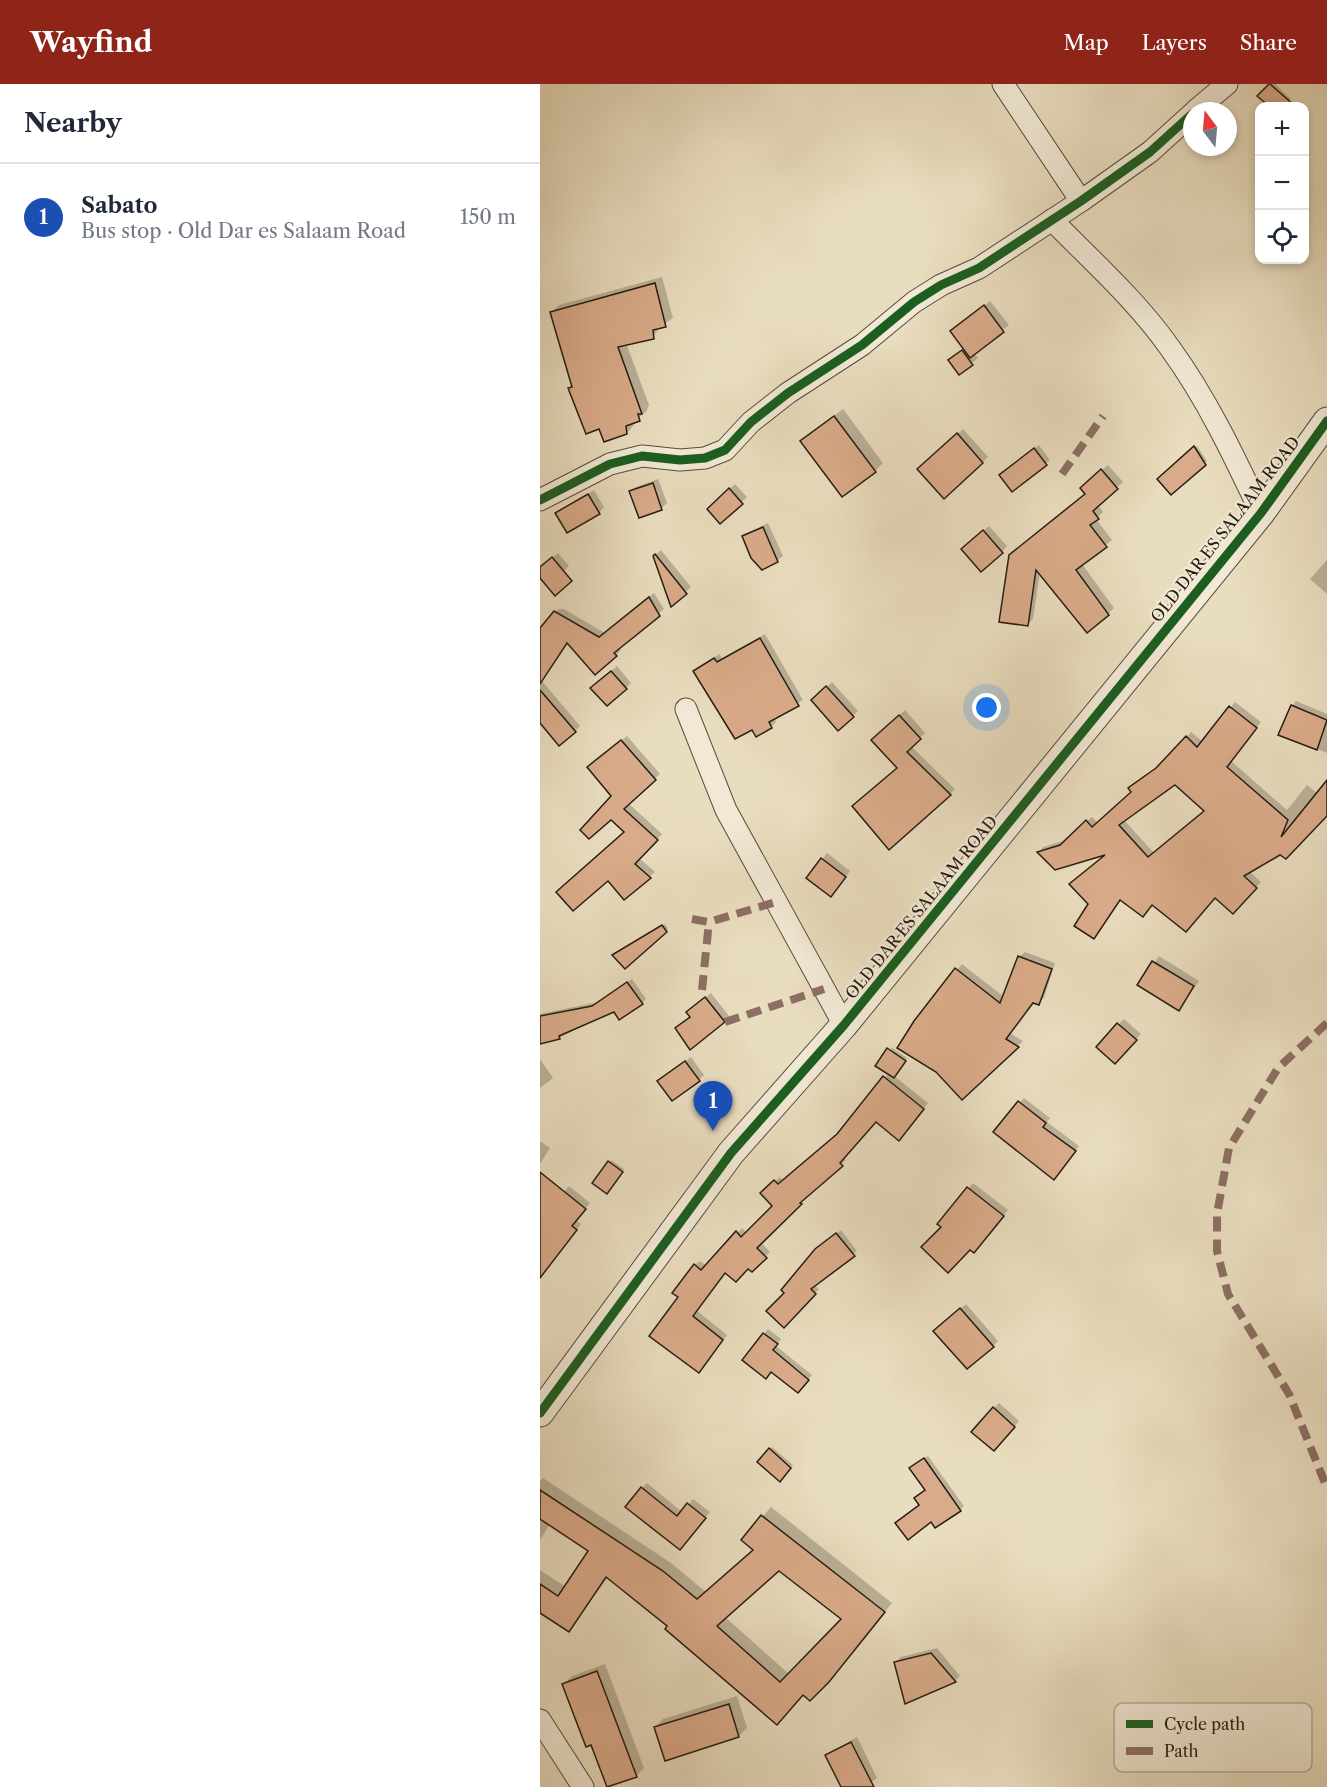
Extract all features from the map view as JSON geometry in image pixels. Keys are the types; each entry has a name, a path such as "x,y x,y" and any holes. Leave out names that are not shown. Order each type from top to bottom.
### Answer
{"street":[{"path":"1003,84 1081,201"},
{"path":"1205,102 1227,84"},
{"path":"540,500 610,464 642,456 680,460 705,458 725,450 751,422 788,393 862,345 914,302 941,285 980,268 1081,201 1150,152 1183,121"},
{"path":"1052,220 1115,284 1170,347 1218,424 1260,513"},
{"name":"OLD DAR ES SALAAM ROAD","path":"540,1413 731,1153 844,1026 1260,513 1327,421"},
{"path":"686,709 726,810 844,1026"},
{"path":"540,1720 583,1787"}],"building":[{"path":"1270,84 1290,102 1264,102 1257,96"},
{"path":"655,283 666,327 653,330 654,339 618,347 642,414 638,414 640,421 626,426 627,434 604,442 599,429 586,434 568,388 572,387 550,312"},
{"path":"984,305 1004,332 970,358 950,331"},
{"path":"962,350 973,365 959,375 948,360"},
{"path":"834,416 876,472 842,497 800,441"},
{"path":"957,433 983,463 944,499 917,469"},
{"path":"1194,446 1206,465 1171,495 1157,479"},
{"path":"1034,448 1047,465 1012,492 999,475"},
{"path":"1101,469 1118,489 1093,511 1099,519 1090,525 1107,547 1076,570 1109,615 1087,633 1036,570 1028,626 999,622 1009,555 1085,494 1080,488"},
{"path":"653,483 662,510 639,518 629,491"},
{"path":"729,488 743,504 720,524 707,509"},
{"path":"588,494 600,514 567,533 555,513"},
{"path":"763,527 778,562 762,570 751,558 742,536"},
{"path":"983,530 1003,553 981,572 961,549"},
{"path":"655,554 687,594 671,607 653,556"},
{"path":"552,557 572,581 555,596 540,578 540,567"},
{"path":"649,597 660,616 614,653 617,656 595,675 567,643 540,684 540,628 554,611 599,637"},
{"path":"760,638 799,706 769,722 772,728 756,737 752,730 735,739 693,671 714,658 717,662"},
{"path":"611,671 627,689 607,706 590,688"},
{"path":"826,686 854,717 838,731 811,700"},
{"path":"540,690 576,732 559,746 540,723"},
{"path":"1291,705 1327,720 1317,750 1278,735"},
{"path":"1229,706 1257,728 1227,767 1288,820 1281,837 1327,780 1327,816 1286,859 1280,855 1244,876 1257,888 1233,914 1215,898 1186,932 1152,905 1143,917 1120,900 1094,939 1074,926 1088,904 1069,884 1105,855 1055,870 1037,852 1060,845 1086,820 1092,827 1131,792 1128,788 1156,768 1186,736 1197,747","holes":["1175,785 1204,811 1148,857 1119,825"]},
{"path":"899,715 921,739 907,752 951,795 889,850 852,806 897,768 871,740"},
{"path":"621,740 656,780 624,809 658,840 635,864 651,878 624,900 608,881 573,911 556,892 624,832 611,820 589,839 580,830 611,796 587,767"},
{"path":"821,858 846,877 831,897 806,878"},
{"path":"662,925 667,932 625,969 612,955"},
{"path":"1018,956 1052,969 1039,1005 1033,1003 1006,1039 1019,1047 962,1100 936,1072 897,1048 914,1021 955,968 1000,1003"},
{"path":"1152,961 1194,986 1179,1011 1137,985"},
{"path":"627,982 643,1004 619,1020 614,1012 559,1036 560,1039 540,1044 540,1016 592,1006"},
{"path":"705,997 725,1022 690,1050 675,1028 690,1017 686,1012"},
{"path":"1117,1023 1137,1040 1115,1064 1096,1047"},
{"path":"887,1048 906,1061 894,1078 875,1066"},
{"path":"685,1061 700,1081 672,1101 657,1081"},
{"path":"883,1076 924,1109 899,1141 876,1122 840,1163 843,1166 800,1203 802,1204 757,1248 767,1258 752,1272 748,1269 736,1282 725,1273 693,1316 723,1340 699,1373 649,1336 678,1297 672,1293 694,1264 701,1270 736,1231 741,1237 772,1206 760,1193 774,1180 778,1184 837,1134"},
{"path":"1018,1101 1046,1123 1043,1127 1076,1151 1054,1180 993,1132"},
{"path":"608,1161 623,1172 607,1194 592,1183"},
{"path":"540,1172 586,1209 572,1226 577,1230 540,1278"},
{"path":"967,1187 1004,1216 974,1253 970,1250 948,1273 921,1247 941,1227 937,1224"},
{"path":"836,1233 855,1256 811,1289 816,1294 784,1328 766,1311 784,1293 781,1290 815,1249"},
{"path":"960,1308 994,1347 967,1369 933,1331"},
{"path":"763,1333 778,1344 773,1350 809,1380 798,1393 771,1372 766,1379 742,1360"},
{"path":"993,1407 1015,1427 994,1451 971,1432"},
{"path":"769,1448 791,1468 780,1482 757,1462"},
{"path":"924,1458 961,1511 935,1528 931,1522 908,1540 895,1523 919,1505 914,1498 925,1490 909,1468"},
{"path":"641,1487 677,1516 687,1503 706,1518 680,1550 625,1507"},
{"path":"540,1490 663,1571 697,1599 753,1550 741,1540 761,1515 885,1612 829,1682 810,1701 803,1695 777,1725 665,1629 667,1626 606,1577 569,1632 540,1613 540,1584 558,1596 588,1551 540,1519","holes":["779,1571 841,1619 780,1682 717,1626"]},
{"path":"931,1653 956,1682 905,1704 894,1662"},
{"path":"597,1671 637,1777 607,1787 591,1745 586,1747 562,1684"},
{"path":"729,1704 739,1737 665,1761 654,1727"},
{"path":"851,1742 874,1787 841,1787 825,1755"}],"marked path":[{"path":"1062,474 1103,416"},
{"path":"692,919 709,922 776,902"},
{"path":"702,990 709,922"},
{"path":"725,1022 824,989"},
{"path":"1327,1023 1278,1068 1229,1148 1217,1214 1217,1251 1228,1294 1289,1394 1327,1488"}],"cycle path":[{"path":"540,500 610,464 642,456 680,460 705,458 725,450 751,422 788,393 862,345 914,302 941,285 979,268 1081,201 1150,152 1183,122"},
{"path":"540,1413 731,1153 844,1025 1261,513 1327,421"}],"place":[{"name":"Sabato","path":"713,1131"}]}
